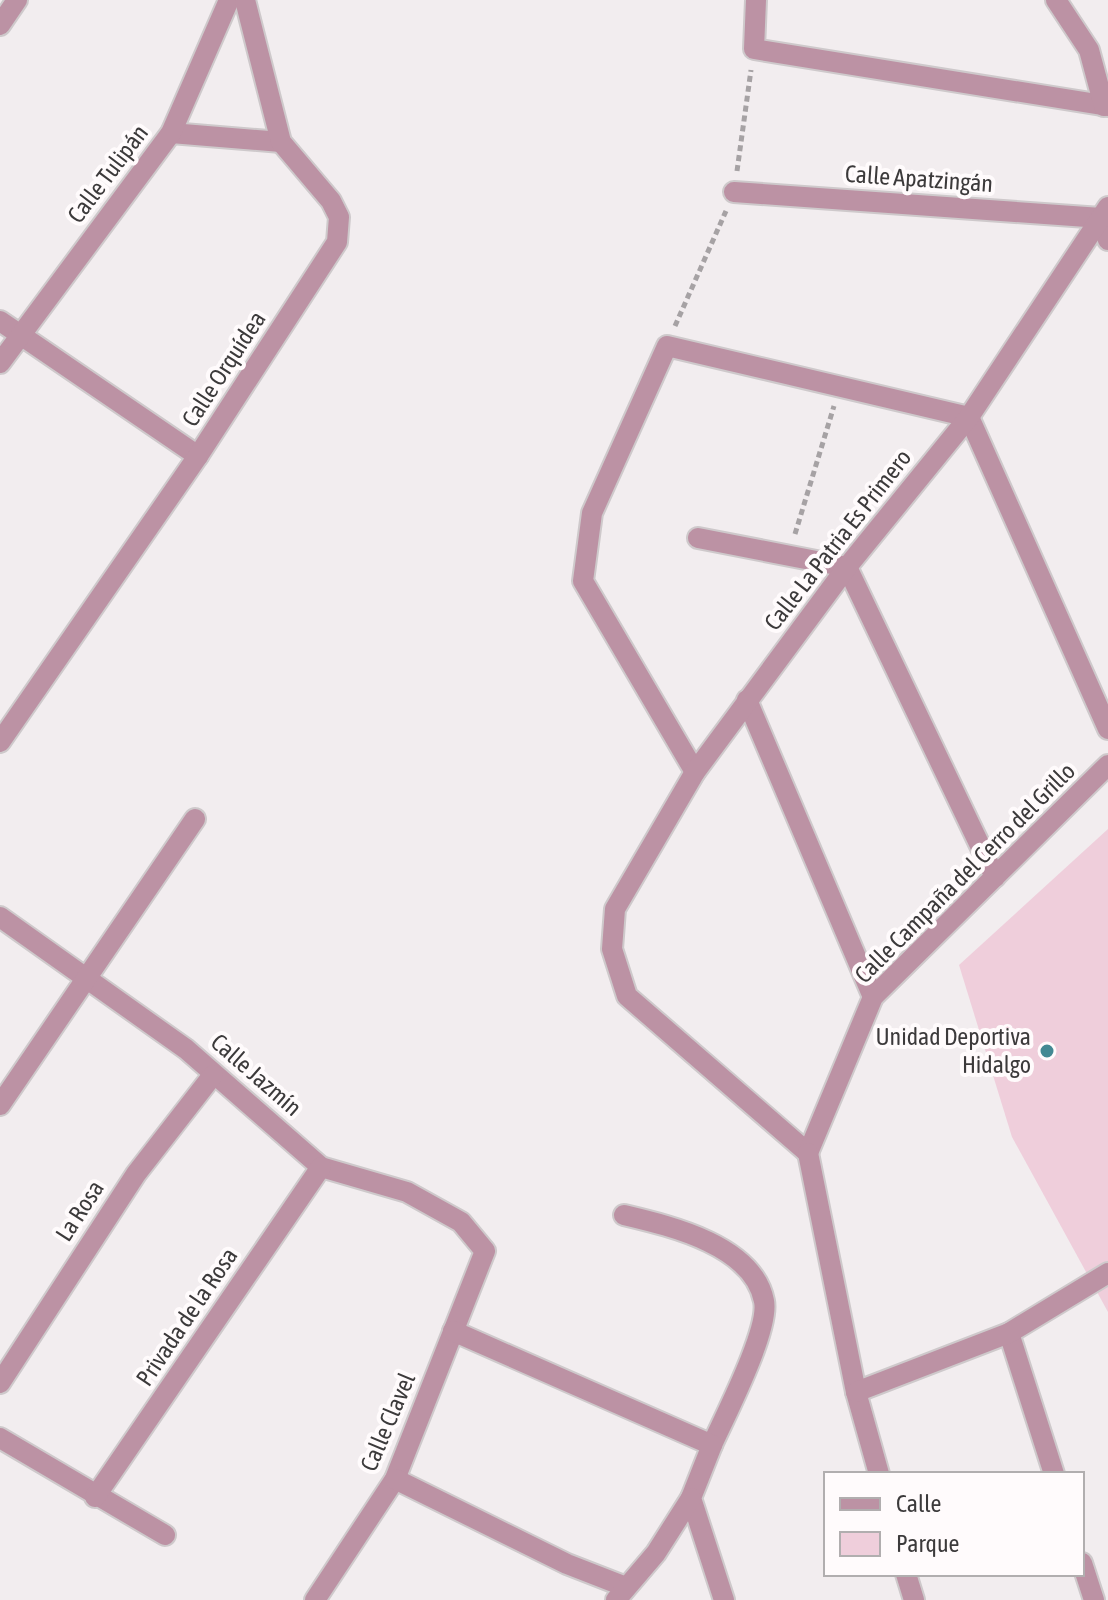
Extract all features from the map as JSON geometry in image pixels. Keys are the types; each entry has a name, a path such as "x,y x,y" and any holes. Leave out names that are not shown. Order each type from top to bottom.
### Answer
{"street":[{"path":"0,25 17,0"},
{"name":"Calle Tulipán","path":"0,363 171,133 229,0"},
{"name":"Calle Orquídea","path":"0,742 198,456 337,242 339,217 331,201 281,142 245,0"},
{"path":"756,0 754,49 1106,106 1089,50 1056,0"},
{"path":"171,133 281,142"},
{"name":"Calle Apatzingán","path":"734,192 1104,212"},
{"path":"1104,212 1108,240"},
{"name":"Calle La Patria Es Primero","path":"808,1153 627,996 612,949 615,909 695,772 847,567 969,417 1104,212"},
{"path":"0,321 198,456"},
{"path":"695,772 583,581 592,513 667,346 969,417 1108,729"},
{"path":"698,538 847,567 995,877"},
{"path":"747,700 873,997"},
{"name":"Calle Campaña del Cerro del Grillo","path":"808,1153 873,997 1108,765"},
{"path":"0,1105 195,819"},
{"name":"Calle Jazmín","path":"0,917 186,1049 321,1167 407,1192 461,1222 485,1251"},
{"name":"La Rosa","path":"0,1383 136,1174 213,1075"},
{"path":"808,1153 856,1392 878,1472"},
{"name":"Privada de la Rosa","path":"95,1497 321,1167"},
{"path":"395,1479 621,1593 656,1553 691,1498 701,1476 756,1341 765,1303 756,1277 734,1257 682,1229 624,1215"},
{"name":"Calle Clavel","path":"318,1599 395,1479 485,1251"},
{"path":"856,1392 1009,1333 1108,1273"},
{"path":"453,1331 712,1445"},
{"path":"1009,1333 1053,1472"},
{"path":"0,1438 95,1497 165,1535"},
{"path":"691,1498 724,1600"},
{"path":"1084,1569 1094,1600"},
{"path":"907,1576 914,1600"}],"path":[{"path":"788,554 839,388"}],"green space":[{"name":"Unidad Deportiva Hidalgo","path":"1108,829 1108,1312 1012,1137 959,965"}],"place":[{"name":"Unidad Deportiva Hidalgo","path":"1047,1051"}]}
